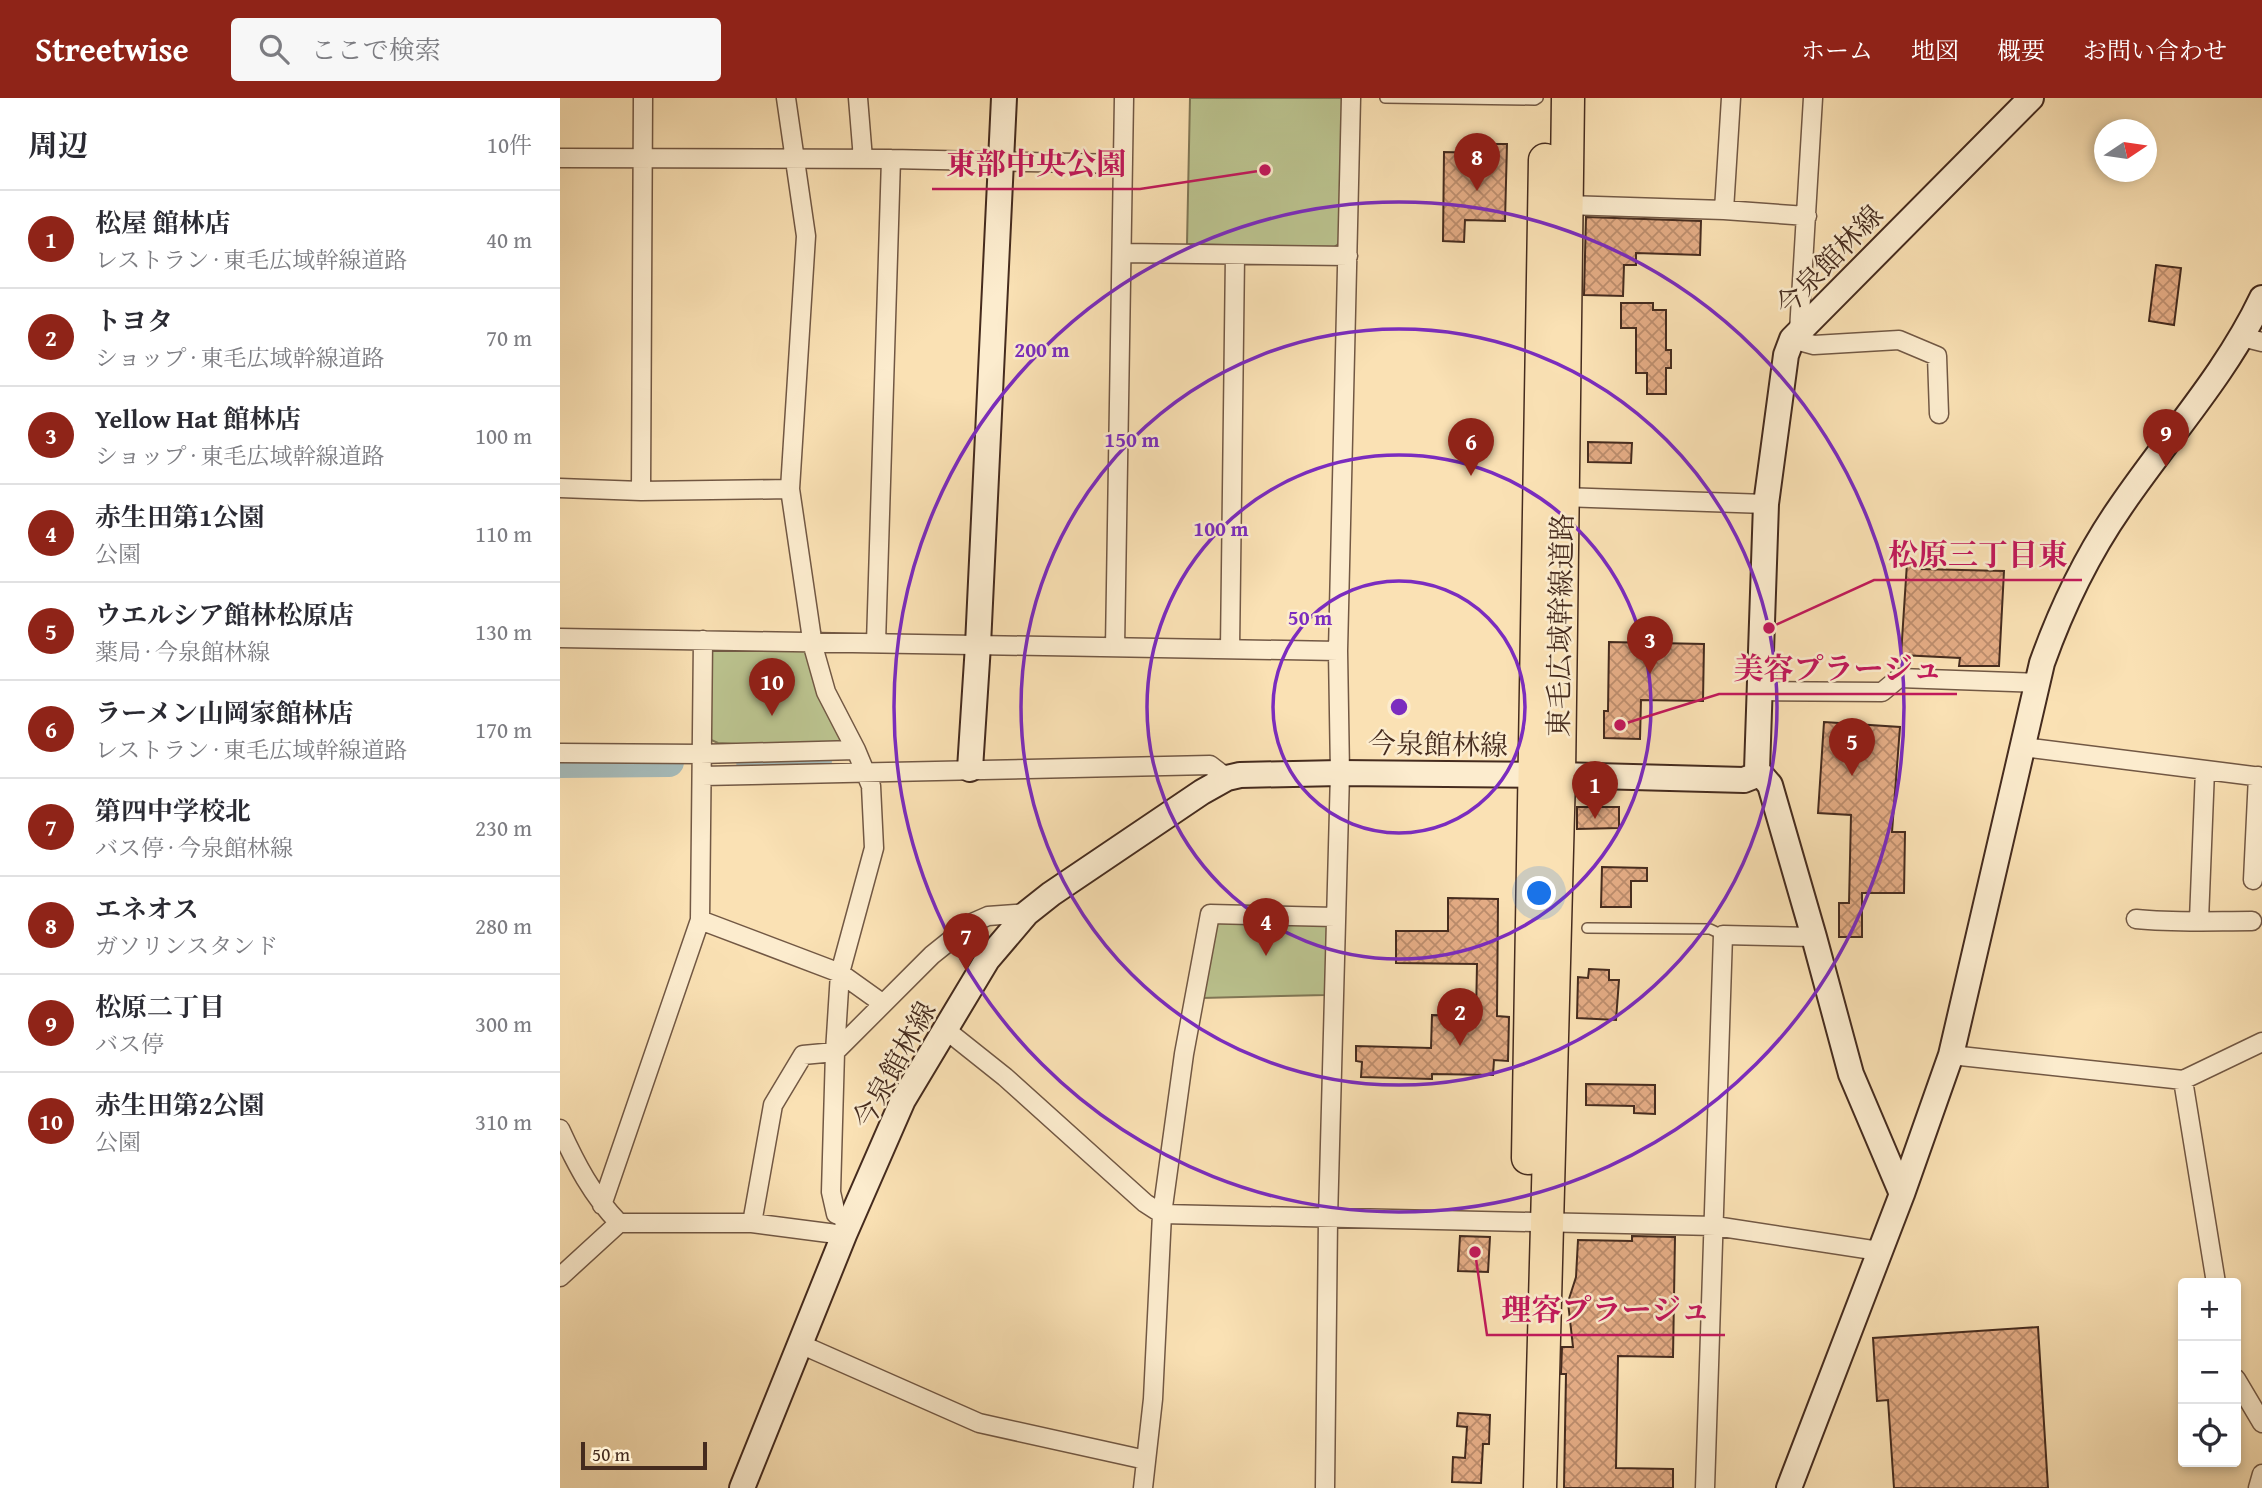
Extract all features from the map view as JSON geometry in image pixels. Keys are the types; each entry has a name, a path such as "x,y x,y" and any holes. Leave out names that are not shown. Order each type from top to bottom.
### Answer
{"highway":[{"name":"東毛広域幹線道路","path":"1540,1488 1538,1223 1546,775 1546,98"},
{"name":"東毛広域幹線道路","path":"1546,775 1562,497 1568,98"},
{"name":"東毛広域幹線道路","path":"1519,1488 1538,1223"}],"street":[{"path":"641,491 643,98"},
{"path":"786,98 806,236 789,489 812,642 826,692 871,786 873,848 839,972 831,1192 836,1214 847,1228"},
{"path":"858,98 863,159"},
{"path":"970,769 1004,98"},
{"path":"1115,647 1124,98"},
{"path":"1325,1488 1328,1219 1340,773 1338,651 1351,98"},
{"path":"1724,209 1731,98"},
{"path":"1813,98 1807,216 1796,335 1814,345 1899,341 1937,356 1939,414"},
{"name":"今泉館林線","path":"742,1488 847,1228 904,1100 987,960 1027,913 1180,807 1227,778 1254,774 1340,773 1744,780 1754,776 1757,770 1766,504 1786,355 1796,335 2031,98"},
{"path":"560,158 891,159 1123,164"},
{"path":"876,643 891,159"},
{"path":"1566,205 1724,209 1807,216"},
{"path":"1123,253 1348,256"},
{"path":"1230,649 1235,255"},
{"path":"1789,1488 1902,1194 1951,1055 2038,683 2059,616 2081,569 2120,506 2191,411 2252,339 2262,298"},
{"path":"560,488 641,491 789,489"},
{"path":"1562,497 1766,504"},
{"path":"560,638 1338,651"},
{"path":"601,1205 700,920 702,640"},
{"path":"1759,691 1882,692 1899,678 2038,683"},
{"path":"2023,747 2260,777 2253,880"},
{"path":"560,753 700,754 856,750"},
{"path":"702,776 1210,765 1227,778"},
{"path":"1757,770 1770,785 1851,1074 1902,1194"},
{"path":"2199,920 2205,770"},
{"path":"752,1223 773,1105 803,1055 835,1052 932,955 972,923 988,916 1027,913"},
{"path":"1143,1488 1153,1399 1162,1214 1184,1054 1210,914 1335,917"},
{"path":"2136,919 2172,923 2199,920 2252,921"},
{"path":"700,920 839,972 882,1003"},
{"path":"1705,1488 1723,935 1814,937"},
{"path":"946,1030 1005,1077 1145,1203 1162,1214 1715,1226 1879,1251"},
{"path":"1951,1055 2183,1080 2262,1042"},
{"path":"2183,1080 2215,1278"},
{"path":"560,1129 580,1172 601,1205 619,1223"},
{"path":"560,1277 619,1223 752,1223 847,1228"},
{"path":"800,1344 979,1423 1146,1460"},
{"path":"2241,1387 2262,1423"},
{"path":"2258,1488 2262,1474"}],"lane":[{"path":"1385,98 1538,98"},
{"path":"1587,928 1710,929 1723,935"}],"green space":[{"path":"1190,98 1343,98 1341,242 1333,248 1187,244"},
{"path":"706,644 813,646 853,750 718,743 709,739"},
{"path":"1210,914 1328,916 1325,995 1202,998"}],"building":[{"path":"1491,144 1507,144 1505,221 1465,220 1464,242 1443,241 1444,152 1490,153"},
{"path":"1586,217 1701,221 1700,255 1636,253 1636,265 1624,265 1623,296 1584,295"},
{"path":"2156,265 2181,268 2174,325 2149,321"},
{"path":"1621,303 1653,303 1653,310 1666,310 1666,350 1671,350 1671,368 1666,368 1666,394 1647,394 1647,373 1636,373 1636,328 1621,328"},
{"path":"1588,442 1632,443 1631,463 1588,462"},
{"path":"1919,562 1919,569 2004,571 1999,666 1959,666 1960,658 1901,655 1907,563"},
{"path":"1609,642 1704,644 1703,701 1641,700 1640,739 1604,738 1604,711 1608,711"},
{"path":"1824,722 1900,727 1892,832 1905,832 1904,893 1862,893 1862,937 1839,937 1839,903 1849,903 1851,815 1818,813"},
{"path":"1577,807 1619,807 1619,828 1577,829"},
{"path":"1602,867 1647,868 1647,881 1631,881 1631,907 1601,907"},
{"path":"1448,898 1498,899 1497,1016 1509,1017 1508,1061 1494,1060 1493,1075 1432,1074 1432,1079 1361,1077 1362,1062 1356,1061 1356,1046 1431,1048 1432,1015 1476,1016 1477,964 1396,963 1396,931 1448,931"},
{"path":"1589,969 1609,970 1609,980 1619,980 1616,1020 1577,1018 1578,977 1588,978"},
{"path":"1586,1084 1655,1085 1655,1114 1634,1113 1634,1106 1586,1105"},
{"path":"1460,1236 1490,1237 1488,1272 1458,1271"},
{"path":"1632,1236 1675,1237 1673,1357 1618,1356 1616,1468 1673,1469 1673,1488 1564,1488 1566,1374 1561,1374 1562,1347 1573,1347 1568,1302 1576,1277 1578,1240 1632,1241"},
{"path":"2038,1327 2048,1488 1894,1488 1888,1400 1877,1401 1873,1338"},
{"path":"1458,1413 1490,1415 1489,1444 1483,1444 1481,1483 1452,1482 1453,1457 1465,1458 1467,1427 1457,1426"}],"waterway":[{"path":"751,761 817,760"},
{"path":"560,763 669,762"}],"place":[{"name":"東部中央公園","path":"1265,170"},
{"name":"エネオス","path":"1477,191"},
{"name":"松原二丁目","path":"2166,467"},
{"name":"ラーメン山岡家館林店","path":"1471,476"},
{"name":"松原三丁目東","path":"1769,628"},
{"name":"Yellow Hat 館林店","path":"1650,674"},
{"name":"赤生田第2公園","path":"772,716"},
{"name":"美容プラージュ","path":"1620,725"},
{"name":"ウエルシア館林松原店","path":"1852,776"},
{"name":"松屋 館林店","path":"1595,819"},
{"name":"赤生田第1公園","path":"1266,956"},
{"name":"第四中学校北","path":"966,971"},
{"name":"トヨタ","path":"1460,1046"},
{"name":"理容プラージュ","path":"1475,1252"}]}
